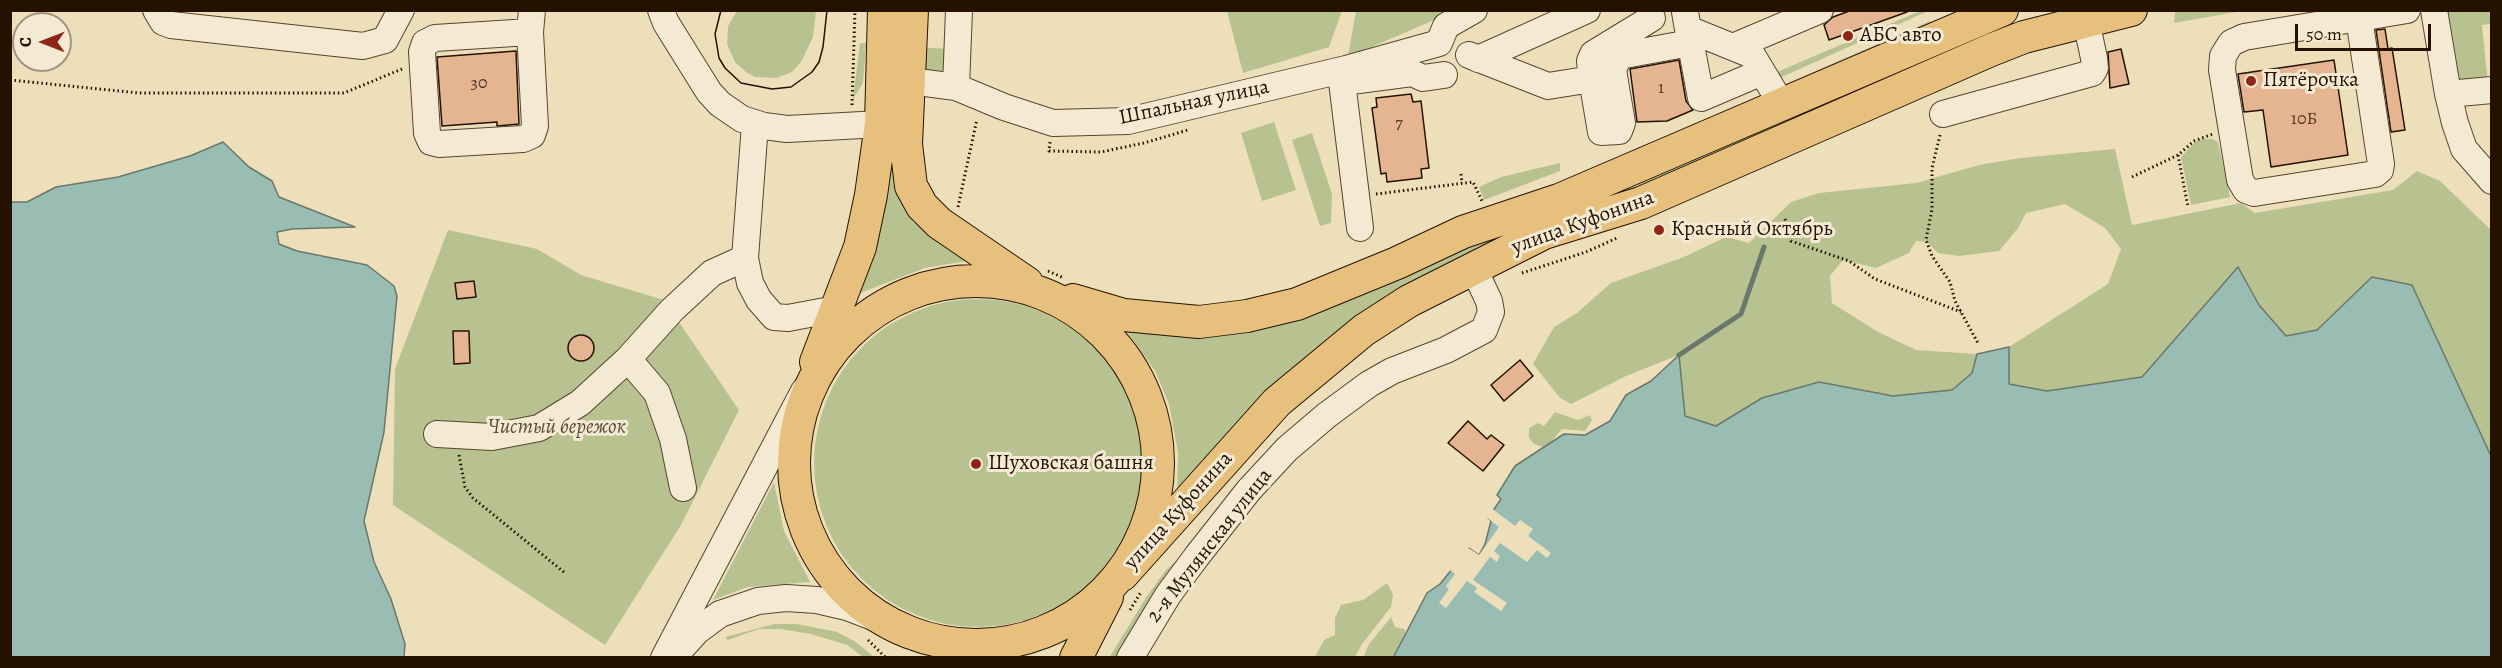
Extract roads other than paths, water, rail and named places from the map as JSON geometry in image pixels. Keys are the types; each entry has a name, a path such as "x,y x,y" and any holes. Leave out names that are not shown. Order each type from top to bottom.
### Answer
{"main road":[{"path":"884,10 878,155 860,248 798,409 793,454 797,501 812,542 834,576 853,597 874,629 898,633 917,657"},
{"path":"912,10 906,157 908,173 916,196 930,215 949,231 1047,282 1094,324 1117,349 1141,387 1154,426 1159,462 1156,499 1142,539 1076,657"},
{"name":"улица Куфонина","path":"1118,579 1215,469 1296,385 1387,315 1473,267 1544,233 1641,203 1991,50 2021,24 2086,21 2132,10"},
{"path":"1991,13 1991,50"},
{"name":"улица Куфонина","path":"1047,282 1114,312 1176,321 1224,320 1275,310 1342,286 1464,232 1559,200 1991,13"},
{"path":"806,386 831,352 848,336 888,306 909,295 952,284 1047,282"},
{"path":"874,629 917,635 949,643 994,645 1026,638 1058,626 1088,608 1118,579"}],"street":[{"path":"156,10 163,22 171,26 363,46 385,40 401,10"},
{"path":"959,10 967,92"},
{"path":"1342,74 1439,43 1446,26 1474,10"},
{"path":"1587,10 1474,57 1548,86 1592,79"},
{"path":"1733,47 1820,10"},
{"path":"2359,18 2381,164 2380,170 2374,174 2254,193 2246,189 2240,180 2222,70 2223,56 2231,43 2244,37 2407,10"},
{"path":"2434,10 2448,94 2464,149 2492,181"},
{"path":"1690,24 1619,56 1613,70 1622,123 1619,131 1601,132 1590,62 1593,54 1651,14 1690,24 1752,55 1782,105"},
{"path":"666,15 709,92 732,113 755,124 800,129 881,124"},
{"path":"531,21 535,126 532,135 523,139 439,144 431,142 427,134 423,47 425,43 435,38 531,21"},
{"path":"1943,114 2092,73 2095,68 2094,58 2086,21"},
{"path":"1690,24 1701,98 1762,72"},
{"path":"1342,74 1412,73 1423,78 1444,75"},
{"path":"1342,74 1360,228"},
{"name":"Шпальная улица","path":"910,81 967,92 1053,123 1128,121 1342,74"},
{"path":"2448,94 2492,90"},
{"path":"755,124 745,258 750,282 759,300 774,317 788,318 836,309"},
{"path":"443,434 492,436 539,428 580,403 712,273 745,258"},
{"name":"2-я Мулянская улица","path":"1130,657 1168,595 1204,547 1249,490 1294,443 1345,401 1384,375 1446,350 1484,330 1491,312 1489,301 1473,267"},
{"path":"628,358 657,393 673,439 683,488"},
{"path":"664,657 806,386"},
{"path":"673,657 708,622 732,608 758,601 810,599 847,607 874,629"}],"water":[{"path":"223,142 249,167 272,181 279,197 355,227 292,229 277,232 279,244 297,251 367,265 394,286 397,296 384,432 364,521 374,562 391,599 405,644 404,657 11,657 11,202 27,202 56,187 118,177 190,156"},
{"path":"2238,267 2259,305 2286,336 2317,330 2372,277 2412,285 2491,456 2491,657 1393,658 1427,593 1440,584 1469,548 1479,555 1485,544 1491,521 1488,518 1501,499 1497,495 1515,466 1564,434 1585,435 1610,421 1626,395 1651,381 1679,355 1685,416 1716,426 1762,398 1819,382 1893,396 1952,390 1972,373 1977,354 2009,347 2009,384 2047,391 2142,377"}],"waterway":[{"path":"1679,355 1741,314 1764,247"}],"tram line":[{"path":"721,10 715,34 719,58 725,68 741,83 772,89 791,87 812,72 819,62 827,10"}],"place":[{"name":"АБС авто","path":"1848,36"},
{"name":"Пятёрочка","path":"2251,81"},
{"name":"Красный Октябрь","path":"1659,230"},
{"name":"Шуховская башня","path":"976,464"}],"park label":[{"name":"Чистый бережок","path":"557,428"}]}
